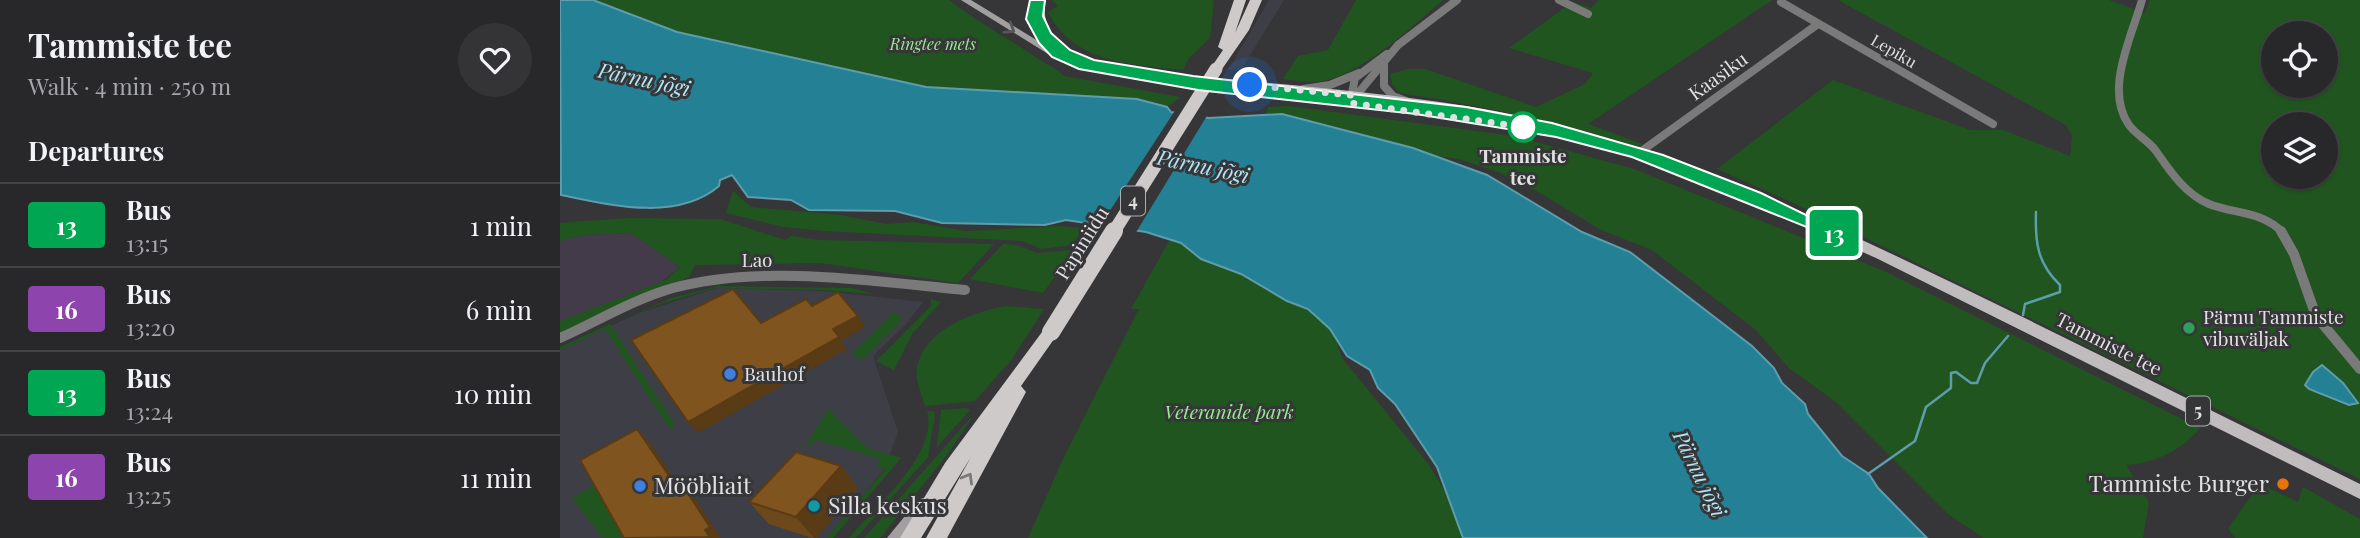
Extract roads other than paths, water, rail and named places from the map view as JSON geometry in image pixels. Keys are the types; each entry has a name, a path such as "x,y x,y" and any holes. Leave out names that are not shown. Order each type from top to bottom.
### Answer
{"highway":[{"name":"4","path":"1216,69 1240,0"},
{"name":"4","path":"1216,69 1243,30 1256,0"},
{"name":"Papiniidu","path":"936,538 1051,332 1216,69"},
{"name":"Papiniidu","path":"900,536 1051,332"}],"main road":[{"path":"965,0 1056,55"},
{"name":"5","path":"1035,0 1031,19 1035,30 1056,55"},
{"name":"Tammiste tee","path":"1041,0 1038,16 1046,35 1066,52 1092,63 1201,80 1299,89 1505,124 1639,153"},
{"name":"Tammiste tee","path":"1056,55 1083,67 1129,76 1413,103 1552,126 1639,153 1838,234 2360,492"}],"street":[{"path":"1299,89 1330,85 1359,72 1393,50 1457,0"},
{"path":"1559,0 1588,14"},
{"path":"2142,0 2118,90 2120,108 2129,127 2150,143 2184,187 2205,202 2275,224 2290,241 2296,266 2315,314 2330,337 2360,369"},
{"name":"Lepiku","path":"1781,2 1993,124"},
{"name":"Kaasiku","path":"1639,153 1818,24"},
{"path":"1352,98 1393,50"},
{"path":"1385,60 1384,86 1393,96 1413,103"},
{"path":"1352,98 1359,72"},
{"name":"Lao","path":"560,338 670,289 725,277 847,279 965,290"}],"water":[{"name":"Pärnu jõgi","path":"560,0 593,0 677,32 926,87 1137,99 1167,107 1171,112 1209,118 1282,114 1413,148 1487,175 1582,232 1630,252 1752,346 1774,368 1782,383 1805,404 1808,414 1842,456 1869,474 1878,488 1927,538 1463,538 1437,467 1395,404 1378,388 1370,370 1347,356 1330,329 1308,309 1287,301 1241,274 1201,259 1181,243 1146,232 1066,220 1045,225 942,223 895,211 809,210 791,200 748,197 732,175 720,180 719,186 702,197 663,207 621,206 561,195"},
{"path":"2322,365 2343,383 2358,403 2349,405 2305,385 2313,372"}],"waterway":[{"path":"2023,315 2025,304 2060,292 2060,285 2046,269 2039,251 2036,212"},
{"path":"1868,474 1915,441 1926,407 1951,388 1951,373 1956,372 1971,383 1977,383 1985,363 2008,336"}],"place":[{"name":"Tammiste tee","path":"1523,127"},
{"name":"Pärnu Tammiste vibuväljak","path":"2189,328"},
{"name":"Bauhof","path":"730,374"},
{"name":"Tammiste Burger","path":"2283,484"},
{"name":"Mööbliait","path":"640,486"},
{"name":"Silla keskus","path":"814,506"}],"park label":[{"name":"Ringtee mets","path":"933,44"},
{"name":"Veteranide park","path":"1229,412"}]}
